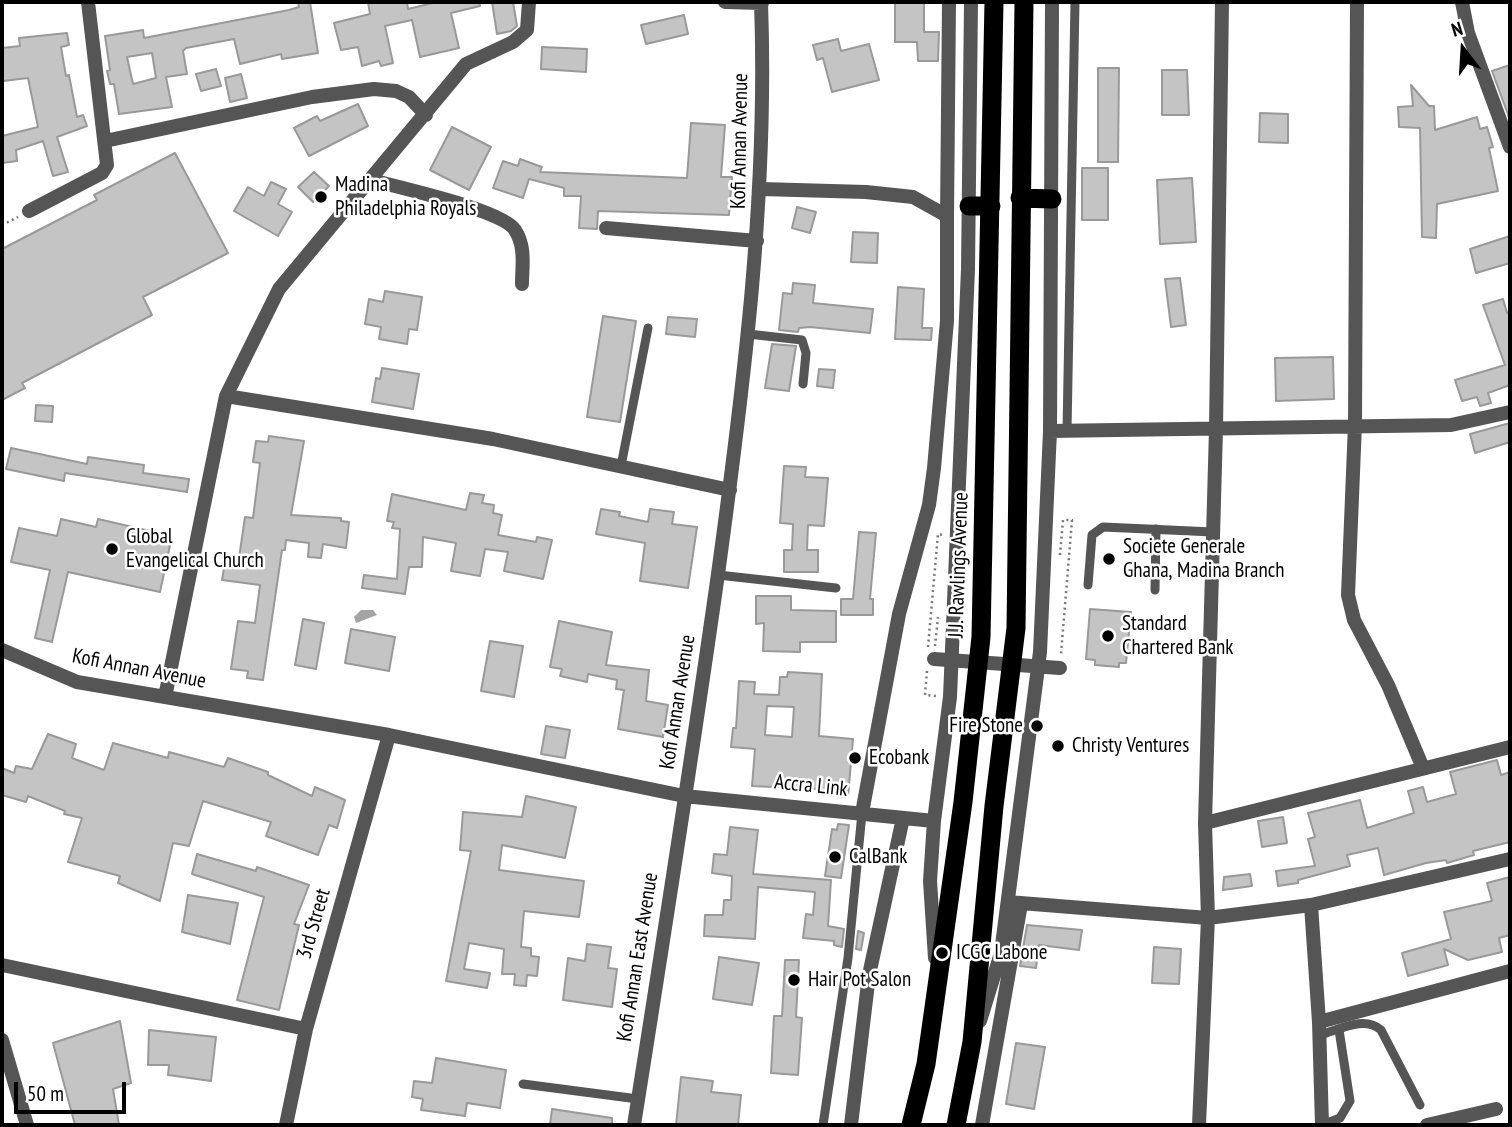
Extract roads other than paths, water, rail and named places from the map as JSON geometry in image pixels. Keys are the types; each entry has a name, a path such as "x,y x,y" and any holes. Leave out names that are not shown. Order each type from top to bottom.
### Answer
{"highway":[{"name":"J.J. Rawlings Avenue","path":"911,1125 926,1064 963,802 981,637 994,2"},
{"path":"956,1125 972,1042 994,806 1016,628 1024,2"},
{"path":"1020,198 1052,199"},
{"path":"969,206 991,205"}],"street":[{"path":"165,696 226,396 279,289 466,64 520,37 527,30 529,2"},
{"path":"725,2 762,2"},
{"name":"Kofi Annan Avenue","path":"2,650 77,681 389,735 684,796 730,489 748,334 764,126 762,2"},
{"path":"862,813 899,614 929,505 934,468 947,321 949,2"},
{"path":"937,972 930,881 934,821 950,697 969,206 971,2"},
{"path":"982,1125 1014,903 1040,652 1050,431 1052,2"},
{"path":"1199,1125 1208,918 1205,823 1216,429 1222,2"},
{"path":"1357,2 1355,424 1348,595 1354,620 1388,685 1423,768"},
{"path":"1462,2 1468,33 1510,147"},
{"path":"29,211 102,173 107,165 88,7"},
{"path":"105,141 312,97 374,89 396,91 409,97 426,115"},
{"path":"372,180 502,217 519,237 523,253 522,284"},
{"path":"761,189 866,192 913,197 947,215"},
{"path":"606,228 757,241"},
{"path":"226,396 493,439 730,489"},
{"path":"1050,431 1355,424 1451,425 1510,412"},
{"path":"930,660 1060,668"},
{"name":"3rd Street","path":"286,1125 306,1029 389,735"},
{"path":"1205,823 1510,747"},
{"name":"Accra Link","path":"684,796 934,821"},
{"name":"Kofi Annan East Avenue","path":"634,1125 684,796"},
{"path":"851,1125 869,975 903,818"},
{"path":"1014,903 1208,918 1311,905 1510,859"},
{"path":"972,1042 1014,903"},
{"path":"1311,905 1322,1125"},
{"path":"2,965 306,1029"},
{"path":"1319,1029 1510,971"},
{"path":"2,1040 27,1125"},
{"path":"1427,1125 1496,1109"}],"lane":[{"path":"1067,430 1074,2"},
{"path":"621,466 648,328"},
{"path":"748,334 802,340 806,354 803,384"},
{"path":"1088,585 1092,534 1096,529 1103,527 1213,533"},
{"path":"1155,590 1156,529"},
{"path":"718,575 836,588"},
{"path":"824,1125 848,958 862,813"},
{"path":"1319,1029 1339,1030 1373,1023 1381,1030 1420,1105"},
{"path":"1322,1125 1340,1118 1350,1101 1339,1030"},
{"path":"523,1084 638,1099"}],"place":[{"name":"Madina Philadelphia Royals","path":"321,197"},
{"name":"Global Evangelical Church","path":"112,549"},
{"name":"Societe Generale Ghana, Madina Branch","path":"1109,559"},
{"name":"Standard Chartered Bank","path":"1108,636"},
{"name":"Fire Stone","path":"1037,726"},
{"name":"Christy Ventures","path":"1058,746"},
{"name":"Ecobank","path":"855,758"},
{"name":"CalBank","path":"835,857"},
{"name":"ICGC Labone","path":"942,953"},
{"name":"Hair Pot Salon","path":"794,980"}]}
